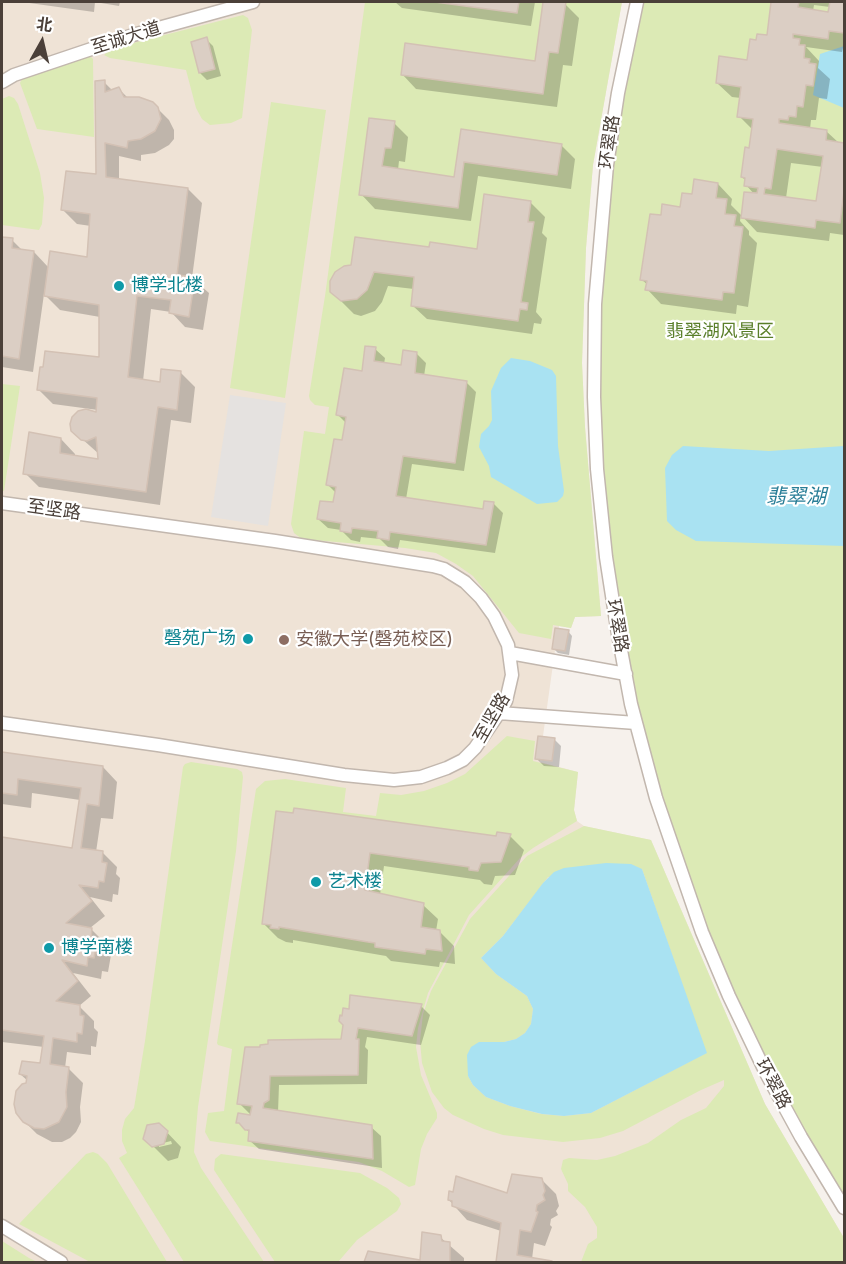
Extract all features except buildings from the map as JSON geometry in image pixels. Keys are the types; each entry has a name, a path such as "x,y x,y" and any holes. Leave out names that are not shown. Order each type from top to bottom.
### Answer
{"street":[{"name":"至诚大道","path":"2,82 14,75 132,34 253,2"},
{"name":"环翠路","path":"637,2 618,93 607,165 597,271 594,358 599,489 611,595 636,723 689,899 715,964 766,1073 844,1208"},
{"name":"至坚路","path":"2,503 275,541 433,566 459,578 481,598 501,628 512,664 510,688 499,713 475,748 463,760 421,777 394,780 344,775 2,723"},
{"path":"510,653 626,674"},
{"path":"499,713 636,723"},
{"path":"2,1226 61,1263"}],"shaded area":[{"name":"安徽大学(磬苑校区)","path":"2,2 622,2 593,165 586,248 582,363 585,427 601,616 575,617 571,628 559,626 559,628 569,630 565,651 555,650 543,736 555,738 552,761 540,760 540,762 578,772 574,810 577,821 584,826 651,840 765,1104 844,1238 844,1262 2,1262"},
{"path":"230,395 286,403 268,526 211,517"}],"green space":[{"path":"365,2 622,2 593,165 586,248 582,363 585,427 601,616 575,617 571,628 553,625 551,639 519,633 473,576 436,553 302,539 294,533 291,524 304,431 325,434 329,407 315,405 309,396"},
{"name":"翡翠湖风景区","path":"637,2 844,2 844,1208 729,996 643,750 597,469 597,271"},
{"path":"243,15 248,18 252,30 242,118 231,123 210,125 202,119 196,108 186,70 110,58 104,55 137,42"},
{"path":"89,55 93,59 94,137 37,129 20,83 22,79"},
{"path":"9,96 14,98 18,104 40,173 44,198 42,224 39,230 2,225 2,99"},
{"path":"271,102 326,110 285,398 230,388"},
{"path":"2,384 20,386 4,491 2,490"},
{"path":"507,736 535,741 533,761 578,772 574,810 577,821 520,858 469,915 428,993 418,1028 416,1047 421,1075 437,1118 421,1149 415,1185 409,1187 382,1171 359,1162 210,1141 205,1132 208,1113 224,1111 232,1049 217,1043 256,789 265,781 285,779 346,788 343,812 376,816 380,793 401,795 424,791 447,783 465,774"},
{"path":"191,762 237,769 242,772 243,777 236,851 198,1107 194,1152 201,1168 264,1262 184,1262 119,1158 127,1153 122,1141 122,1130 125,1119 134,1108 183,767"},
{"path":"584,826 651,840 765,1104 844,1238 844,1262 581,1262 588,1244 597,1238 597,1227 585,1207 568,1191 568,1184 561,1169 563,1160 569,1158 597,1160 615,1156 648,1143 681,1120 706,1108 724,1086 724,1080 623,1131 600,1138 563,1142 503,1135 453,1115 444,1108 432,1092 422,1063 420,1041 423,1014 431,991 470,919 527,856","holes":["642,869 706,1053 591,1113 564,1116 541,1114 486,1097 473,1085 468,1076 479,1042 504,1042 516,1039 525,1033 531,1024 533,1009 527,996 496,974 481,958 503,936 548,877"]},
{"path":"93,1152 107,1163 167,1262 90,1262 19,1224 86,1154"},
{"path":"221,1154 360,1173 387,1188 399,1198 401,1204 397,1211 357,1240 338,1262 275,1262 214,1170 215,1159"},
{"path":"2,1241 29,1258 37,1262 2,1262"}],"water":[{"path":"844,46 844,108 813,95 820,54"},
{"path":"511,358 530,361 552,370 556,376 558,446 564,491 563,496 557,502 537,504 491,477 489,466 479,447 481,434 492,420 491,391 501,368"},
{"name":"翡翠湖","path":"683,446 769,451 844,446 844,546 696,541 676,530 667,521 665,468 672,455"},
{"path":"606,863 631,864 642,869 707,1053 591,1113 564,1116 542,1114 486,1097 473,1085 468,1076 467,1055 471,1047 479,1042 504,1042 516,1039 525,1033 531,1024 533,1009 527,996 496,974 481,958 503,936 554,872 564,868"}],"place":[{"name":"博学北楼","path":"119,286"},
{"name":"磬苑广场","path":"248,639"},
{"name":"安徽大学(磬苑校区)","path":"284,640"},
{"name":"艺术楼","path":"316,882"},
{"name":"博学南楼","path":"49,948"}]}
